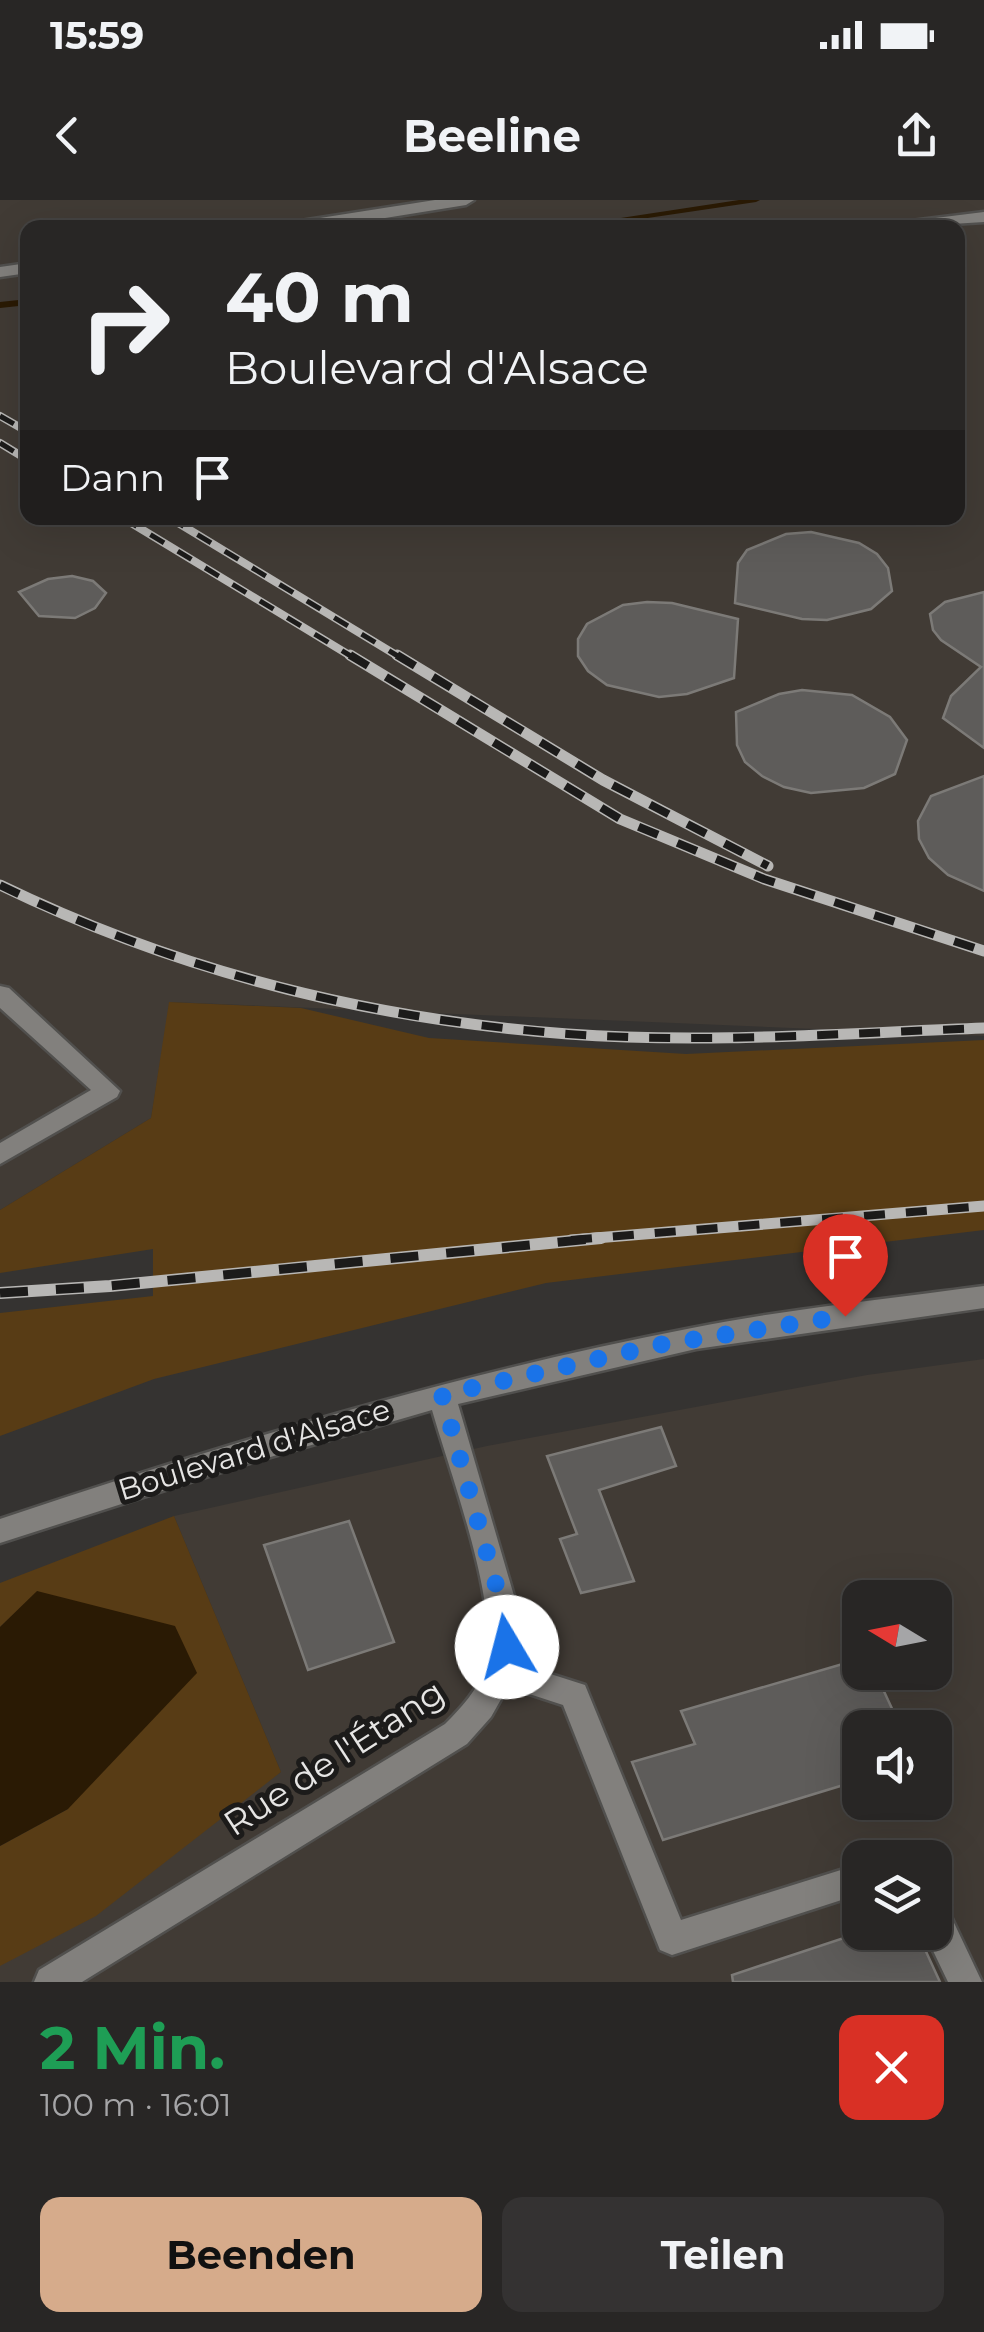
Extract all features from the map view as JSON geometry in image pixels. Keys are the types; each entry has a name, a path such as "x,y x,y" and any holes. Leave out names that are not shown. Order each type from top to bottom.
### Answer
{"street":[{"path":"339,220 466,200"},
{"path":"0,994 108,1091 0,1155"},
{"name":"Boulevard d'Alsace","path":"0,1531 196,1464 442,1395 658,1345 984,1297"},
{"name":"Rue de l'Étang","path":"51,1982 456,1734 480,1712 507,1647 504,1613 442,1395"},
{"path":"499,1672 574,1695 672,1939 842,1885"},
{"path":"950,1950 965,1982"}],"shaded area":[{"path":"0,200 984,200 984,1036 170,1002 151,1118 0,1210"},
{"path":"169,1002 301,1008 429,1038 686,1054 984,1040 984,1230 546,1283 154,1379 0,1436 0,1313 153,1296 153,1249 0,1273 0,1210 151,1118"},
{"path":"984,1359 984,1982 0,1982 0,1960 281,1772 174,1516 487,1446 867,1375"},
{"path":"174,1516 281,1772 96,1916 0,1966 0,1846 68,1809 38,1591 0,1627 0,1583"},
{"path":"37,1591 175,1626 197,1673 68,1809 0,1846 0,1627"}],"building":[{"path":"811,532 859,543 877,554 888,568 892,591 871,609 827,620 802,619 735,603 738,563 747,550 786,534"},
{"path":"72,576 93,581 106,593 95,608 75,618 39,616 19,592 48,579"},
{"path":"984,592 984,748 943,718 951,696 981,667 941,640 933,630 930,614 945,602"},
{"path":"672,603 738,619 734,678 687,694 659,697 607,685 588,671 578,656 578,639 587,624 623,605"},
{"path":"802,690 852,695 890,717 907,740 895,774 864,788 811,793 784,787 745,762 737,745 736,712 779,694"},
{"path":"984,776 984,891 948,875 929,858 919,839 918,821 931,796"},
{"path":"661,1427 676,1466 599,1490 634,1581 581,1593 560,1539 577,1534 547,1456"},
{"path":"349,1521 394,1642 308,1670 264,1545"},
{"path":"842,1664 842,1690 883,1690 893,1710 842,1710 842,1785 663,1840 632,1762 695,1744 681,1711"},
{"path":"842,1939 842,1950 925,1950 940,1982 733,1982 732,1975"}],"waterway":[{"path":"615,220 756,200"},
{"path":"0,305 20,303"}],"railway":[{"path":"0,416 20,427"},
{"path":"0,443 20,455"},
{"path":"135,525 354,658"},
{"path":"182,525 401,658"},
{"path":"350,655 620,819 764,879 984,951"},
{"path":"397,655 603,780 768,866"},
{"path":"0,885 136,943 206,966 276,986 420,1017 620,1037 776,1037 984,1028"},
{"path":"571,1240 984,1206"},
{"path":"0,1293 110,1286 601,1238"}],"route":[{"path":"507,1647 504,1613 442,1395 658,1345 845,1316"}]}
